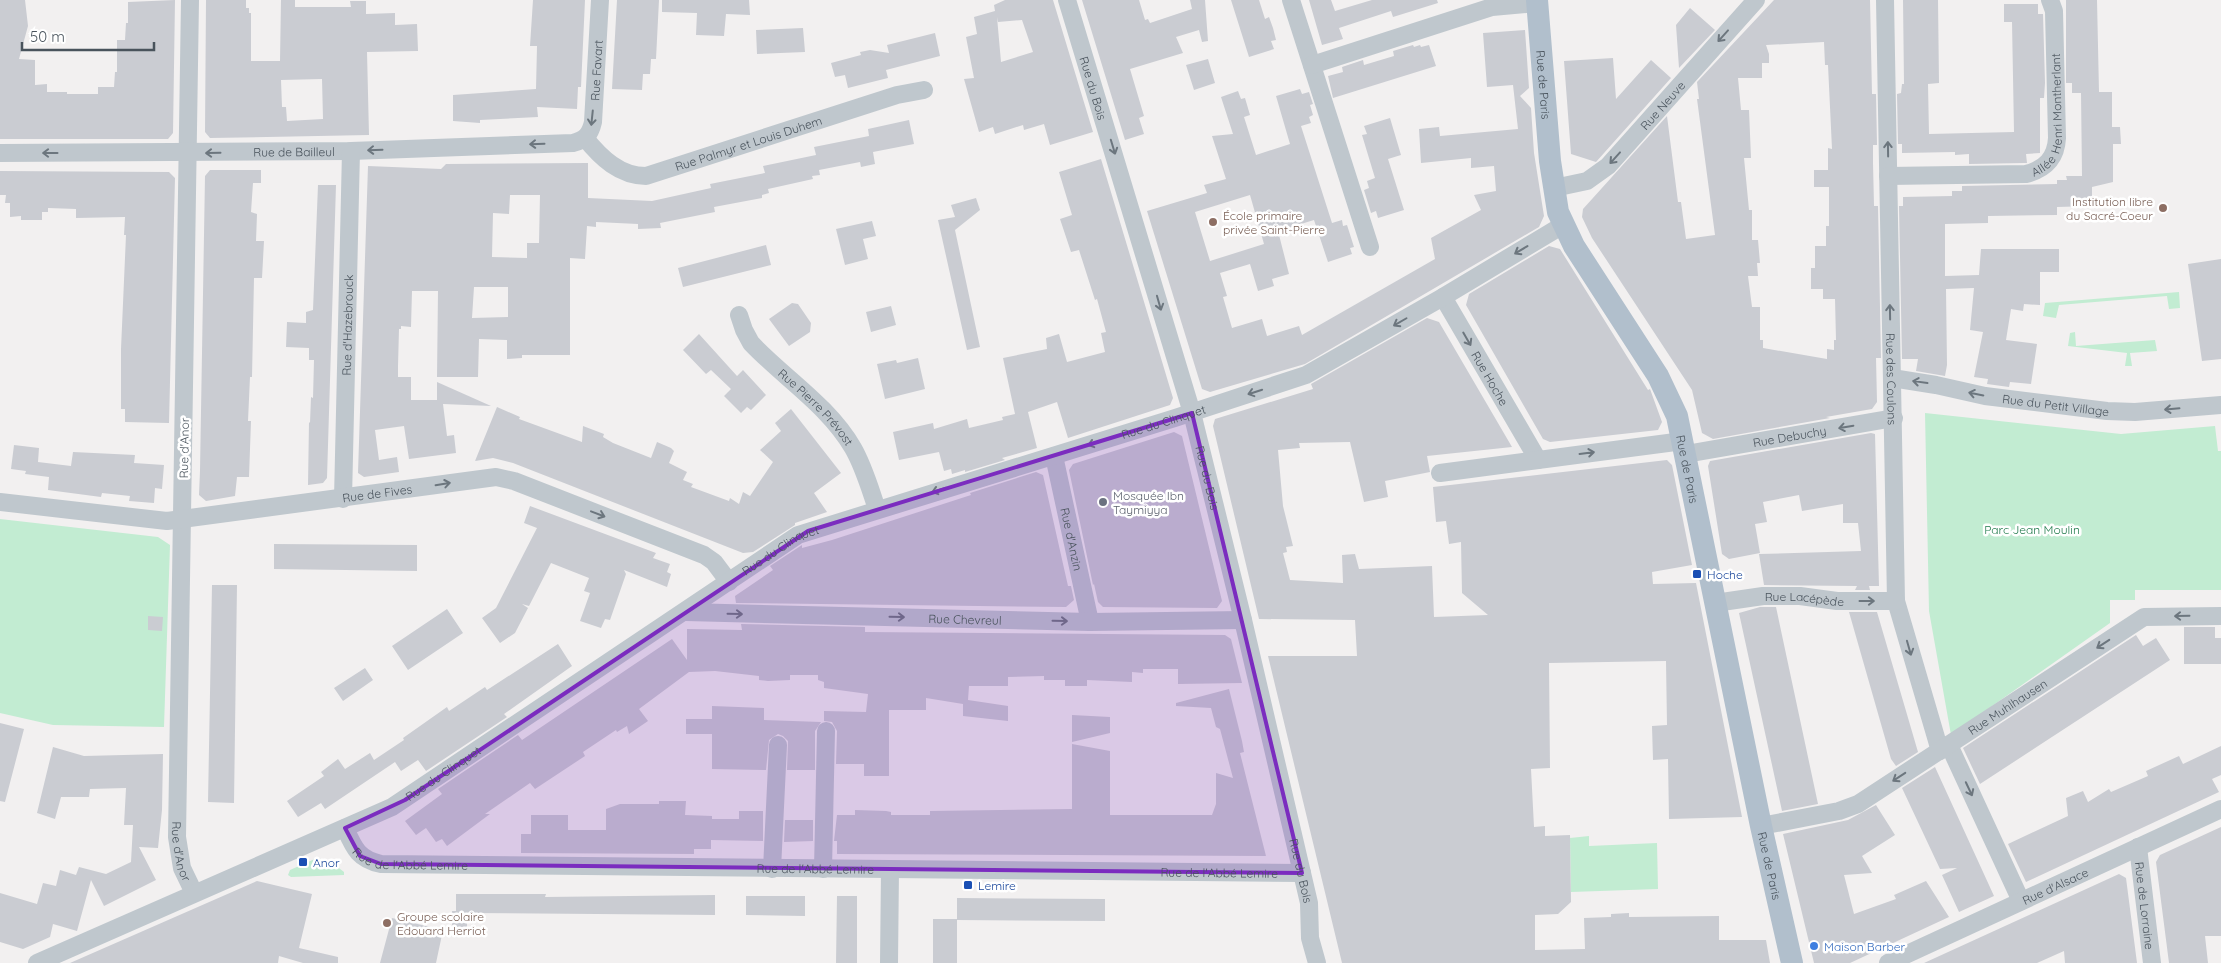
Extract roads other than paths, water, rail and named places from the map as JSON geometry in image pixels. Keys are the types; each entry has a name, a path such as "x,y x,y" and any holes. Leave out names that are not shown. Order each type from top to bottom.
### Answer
{"main road":[{"name":"Rue de Paris","path":"1538,2 1550,161 1563,225 1574,246 1658,376 1672,404 1684,447 1714,603 1792,963"}],"street":[{"name":"Rue d'Anor","path":"190,0 177,837 182,868 194,893"},
{"name":"Rue Favart","path":"585,138 590,132 592,122 600,0"},
{"name":"Rue du Bois","path":"1067,0 1192,413 1302,872 1309,903 1310,938 1317,963"},
{"path":"1291,0 1370,247"},
{"name":"Rue Neuve","path":"1554,188 1587,181 1608,166 1756,0"},
{"name":"Rue des Coulons","path":"1885,0 1896,601 1945,748"},
{"name":"Allée Henri Montherlant","path":"1888,176 2026,174 2042,168 2049,162 2056,148 2057,138 2054,11 2050,0"},
{"path":"1312,65 1492,7 1538,2"},
{"name":"Rue Palmyr et Louis Duhem","path":"585,138 598,154 615,167 626,173 646,176 744,146 897,95 924,90"},
{"name":"Rue de Bailleul","path":"0,153 350,151 573,143 585,138"},
{"name":"Rue d'Hazebrouck","path":"343,499 350,151"},
{"name":"Rue du Clinquet","path":"37,963 345,828 404,800 798,535 1192,413 1306,375 1443,297 1563,225"},
{"name":"Rue Hoche","path":"1443,297 1538,460"},
{"name":"Rue Pierre Prévost","path":"739,316 751,343 813,400 847,439 860,460 877,509"},
{"name":"Rue du Petit Village","path":"1892,378 1985,396 2107,411 2135,412 2221,405"},
{"name":"Rue Debuchy","path":"1684,447 1894,418"},
{"path":"1440,473 1538,460 1684,447"},
{"name":"Rue d'Anzin","path":"1054,456 1090,622"},
{"name":"Rue de Fives","path":"0,502 156,521 183,520 496,477 514,481 704,555 714,562 729,582"},
{"name":"Rue Lacépède","path":"1714,603 1763,596 1800,596 1837,601 1896,601"},
{"name":"Rue Chevreul","path":"686,612 1090,622 1243,620"},
{"name":"Rue Muhlhausen","path":"1761,826 1848,809 1945,748 2144,617 2221,616"},
{"path":"823,869 826,732"},
{"path":"772,869 778,745"},
{"path":"1945,748 2021,902"},
{"name":"Rue d'Alsace","path":"1888,963 2221,809"},
{"name":"Rue de l'Abbé Lemire","path":"345,828 360,856 370,862 381,864 772,869 1302,872"},
{"name":"Rue de Lorraine","path":"2138,847 2152,963"},
{"path":"889,963 890,870"},
{"path":"74,963 79,944"}],"place":[{"name":"Institution libre du Sacré-Coeur","path":"2163,208"},
{"name":"École primaire privée Saint-Pierre","path":"1213,222"},
{"name":"Mosquée Ibn Taymiyya","path":"1103,502"},
{"name":"Hoche","path":"1697,574"},
{"name":"Anor","path":"303,862"},
{"name":"Lemire","path":"968,885"},
{"name":"Groupe scolaire Edouard Herriot","path":"387,923"},
{"name":"Maison Barber","path":"1814,946"}],"park label":[{"name":"Parc Jean Moulin","path":"2032,529"}]}
